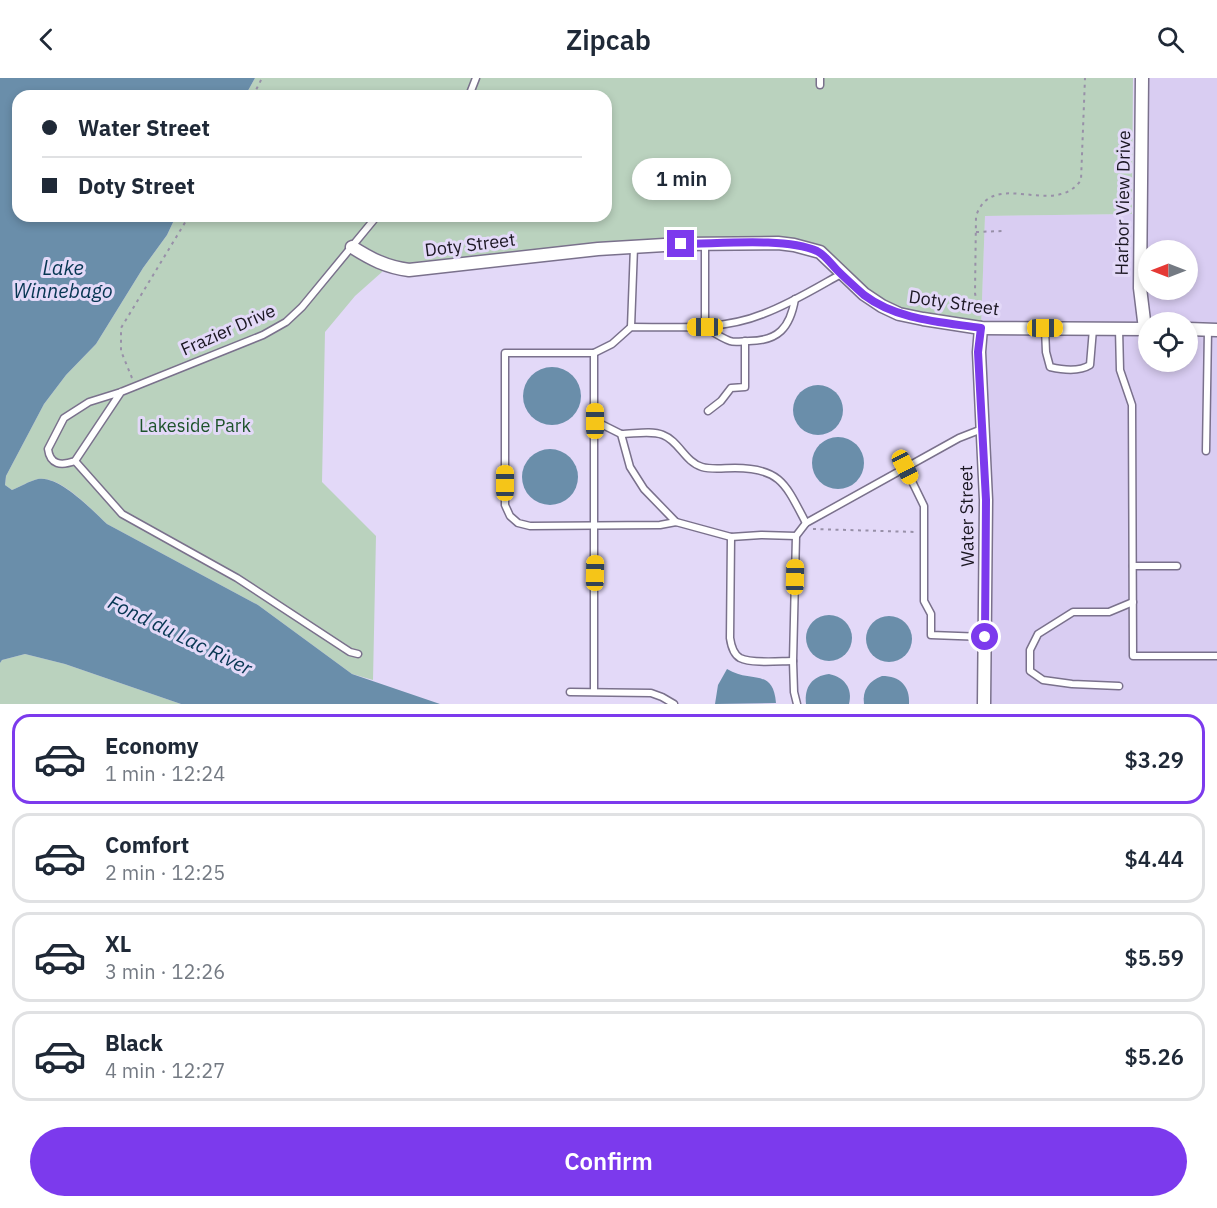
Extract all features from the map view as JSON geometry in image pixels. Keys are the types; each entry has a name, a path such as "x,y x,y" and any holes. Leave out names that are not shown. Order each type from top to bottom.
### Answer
{"street":[{"name":"Harbor View Drive","path":"1142,78 1140,288 1144,312"},
{"name":"Doty Street","path":"352,247 376,262 409,270 560,252 705,244 778,243 820,252 841,274 882,306 899,314 923,320 981,328 1138,329"},
{"name":"Water Street","path":"981,328 978,352 986,500 984,704"}],"lane":[{"name":"Frazier Drive","path":"75,461 64,465 57,464 49,454 48,449 55,432 64,418 89,402 121,392 279,326 302,306 372,222"},
{"path":"705,244 705,327"},
{"path":"631,327 634,247"},
{"path":"796,536 731,537 676,522 660,525 596,526 530,526 518,523 510,516 505,505 505,353 594,353 612,344 631,327 705,327 763,315 841,274"},
{"path":"705,327 731,342 764,341 776,336 785,327 793,311 795,299"},
{"path":"1045,328 1046,352 1050,367 1059,369 1084,369 1090,364 1093,328"},
{"path":"1119,329 1120,370 1132,405 1133,656 1217,656"},
{"path":"1206,451 1212,330"},
{"path":"708,411 721,401 731,388 745,387 745,341"},
{"path":"594,353 596,526 594,691"},
{"path":"121,392 75,461 122,514 237,578 350,652 358,654"},
{"path":"595,421 621,434 662,434 695,464 704,468 756,468 769,473 781,482 793,497 806,523"},
{"path":"797,704 794,692 793,661 796,536 806,523 959,438 982,429"},
{"path":"621,434 630,467 644,489 676,522"},
{"path":"905,467 924,506 924,601 931,614 931,635 985,637"},
{"path":"731,537 730,638 733,651 740,658 793,661"},
{"path":"1133,566 1177,566"},
{"path":"1119,686 1043,681 1030,671 1030,650 1038,634 1073,612 1109,612 1133,602"},
{"path":"570,692 651,693 674,704"}],"path":[{"path":"998,317 983,309 976,302 975,216 984,200 994,194 1060,196 1075,188 1081,180 1085,78"},
{"path":"135,386 121,351 121,328 185,222"},
{"path":"975,232 1003,231"},
{"path":"801,529 924,532"}],"shaded area":[{"path":"1142,78 1217,78 1217,704 984,704 981,328 985,216 1140,214"}],"green space":[{"name":"Lakeside Park","path":"255,78 1133,78 1132,214 985,216 981,328 899,314 807,248 681,244 424,269 386,265 382,272 355,296 325,332 322,482 376,536 373,680 352,674 258,605 107,524 75,495 56,482 38,479 12,490 5,485 6,476 44,404 66,375 96,344 173,222 612,222 612,90 248,90"},
{"path":"25,654 65,664 181,704 0,704 0,663 2,660"}],"water":[{"path":"0,78 255,78 248,90 12,90 12,222 173,222 96,344 66,375 44,404 6,476 5,485 12,490 38,479 56,482 75,495 107,524 258,605 352,674 440,704 181,704 65,664 25,654 2,660 0,663"},
{"path":"546,367 558,367 573,375 581,390 581,402 573,417 558,425 546,425 531,417 523,402 523,390 531,375"},
{"path":"823,385 836,392 842,400 842,420 836,428 828,434 813,435 800,428 794,420 793,405 800,392 808,386"},
{"path":"833,437 843,437 852,441 860,449 864,463 860,477 852,485 843,489 833,489 824,485 816,477 812,468 812,458 816,449 824,441"},
{"path":"550,449 561,451 570,457 576,466 578,477 576,488 570,497 561,503 550,505 539,503 530,497 524,488 522,477 524,466 530,457 539,451"},
{"path":"829,615 845,622 852,638 845,654 829,661 813,654 806,638 813,622"},
{"path":"889,616 905,623 912,639 905,655 889,662 873,655 866,639 873,623"},
{"path":"727,669 744,676 766,680 774,692 776,703 715,704 718,685"},
{"path":"829,674 846,684 850,693 849,704 806,704 806,692 810,683 818,677"},
{"path":"882,676 894,678 903,683 908,692 909,704 864,704 867,687"}],"route":[{"path":"681,244 778,243 807,248 820,252 836,270 864,294 899,314 923,320 981,328 978,352 986,500 985,637"}],"water label":[{"name":"Lake Winnebago","path":"63,280"},
{"name":"Fond du Lac River","path":"180,635"}]}
